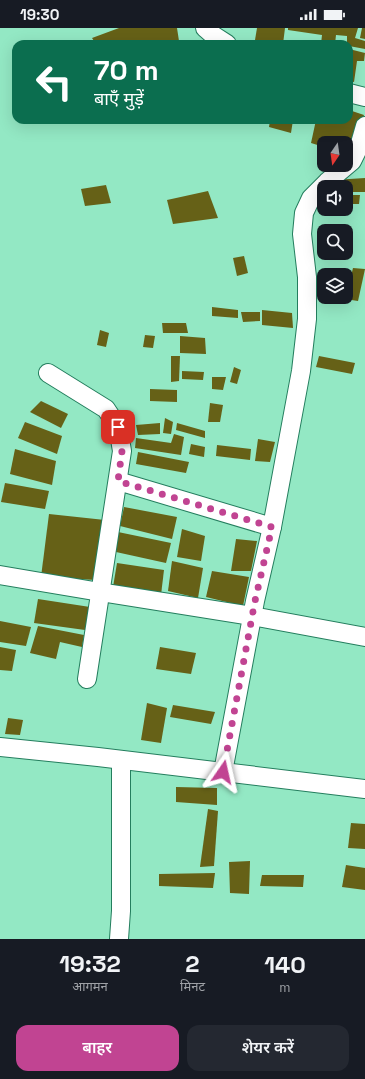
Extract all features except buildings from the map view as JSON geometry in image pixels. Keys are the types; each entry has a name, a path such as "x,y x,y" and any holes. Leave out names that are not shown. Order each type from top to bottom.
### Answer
{"street":[{"path":"205,28 213,36 220,40"},
{"path":"353,94 365,97"},
{"path":"223,772 255,601 272,527 301,371 307,319 307,277 302,234 304,213 311,198 352,161 360,147 365,126"},
{"path":"48,373 106,409 118,427 122,451 87,679"},
{"path":"118,481 272,527"},
{"path":"0,575 252,616 365,637"},
{"path":"0,747 98,757 365,789"},
{"path":"119,939 121,911 120,760"}],"route":[{"path":"118,427 122,451 118,481 272,527 252,616 223,772"}]}
